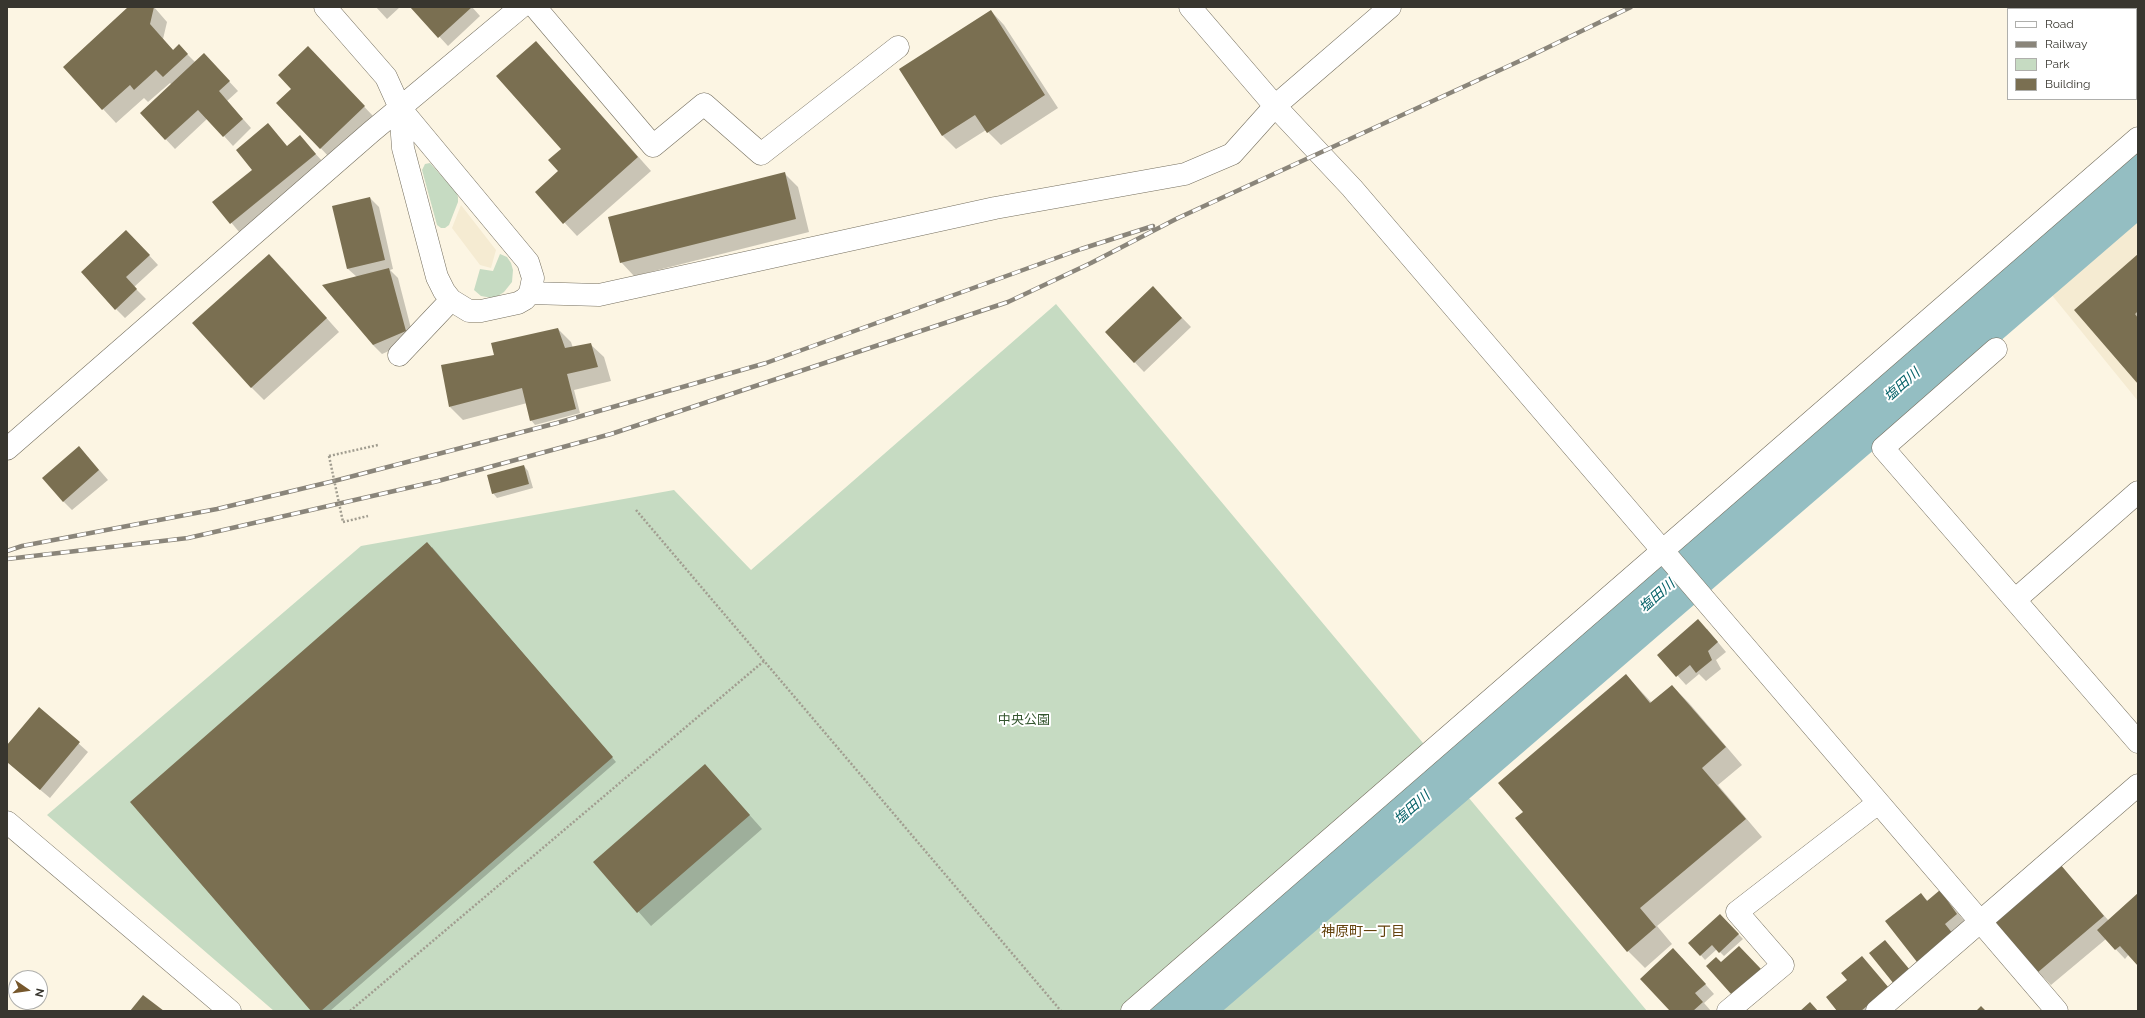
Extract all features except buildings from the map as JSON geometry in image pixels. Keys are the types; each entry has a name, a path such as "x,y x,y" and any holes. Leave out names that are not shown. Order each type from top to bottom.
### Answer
{"street":[{"path":"325,7 386,77 400,108 528,262 533,278 530,293 518,303 480,312 469,311 451,300 444,291 435,270 403,148 400,108"},
{"path":"7,449 400,108 521,7"},
{"path":"535,7 653,146 704,104 761,154 898,47"},
{"path":"1190,7 1274,106 1352,188 2057,1011"},
{"path":"530,293 599,296 995,208 1186,174 1232,154 1274,106 1390,7"},
{"path":"1132,1011 1667,556 2138,138"},
{"path":"399,355 451,300"},
{"path":"1996,349 1883,448 2138,742"},
{"path":"2015,600 2138,492"},
{"path":"1877,1011 1981,923 2138,785"},
{"path":"1728,1011 1782,965 1737,912 1878,802"},
{"path":"7,822 230,1011"}],"path":[{"path":"368,516 343,522 329,456 378,446"},
{"path":"636,510 1061,1011"},
{"path":"350,1011 764,660"}],"shaded area":[{"path":"2138,200 2138,401 2042,283"},
{"path":"461,205 496,250 491,268 480,265 452,228"}],"green space":[{"path":"430,163 456,192 458,197 458,202 449,225 445,228 441,228 437,225 422,170 425,164"},
{"path":"500,254 507,257 511,263 513,270 512,282 504,292 498,296 492,298 481,296 474,290 480,269 493,271"},
{"name":"中央公園","path":"1056,304 1647,1011 274,1011 47,815 361,546 674,490 751,570"}],"waterway":[{"name":"塩田川","path":"1176,1011 2138,182"}],"railway":[{"path":"7,559 188,538 438,481 611,434 1008,302 1091,263 1178,218 1524,59 1631,7"},
{"path":"7,551 22,546 217,509 334,481 557,423 766,363 1081,249 1153,226"}],"district":[{"name":"神原町一丁目","path":"1363,932"}]}
